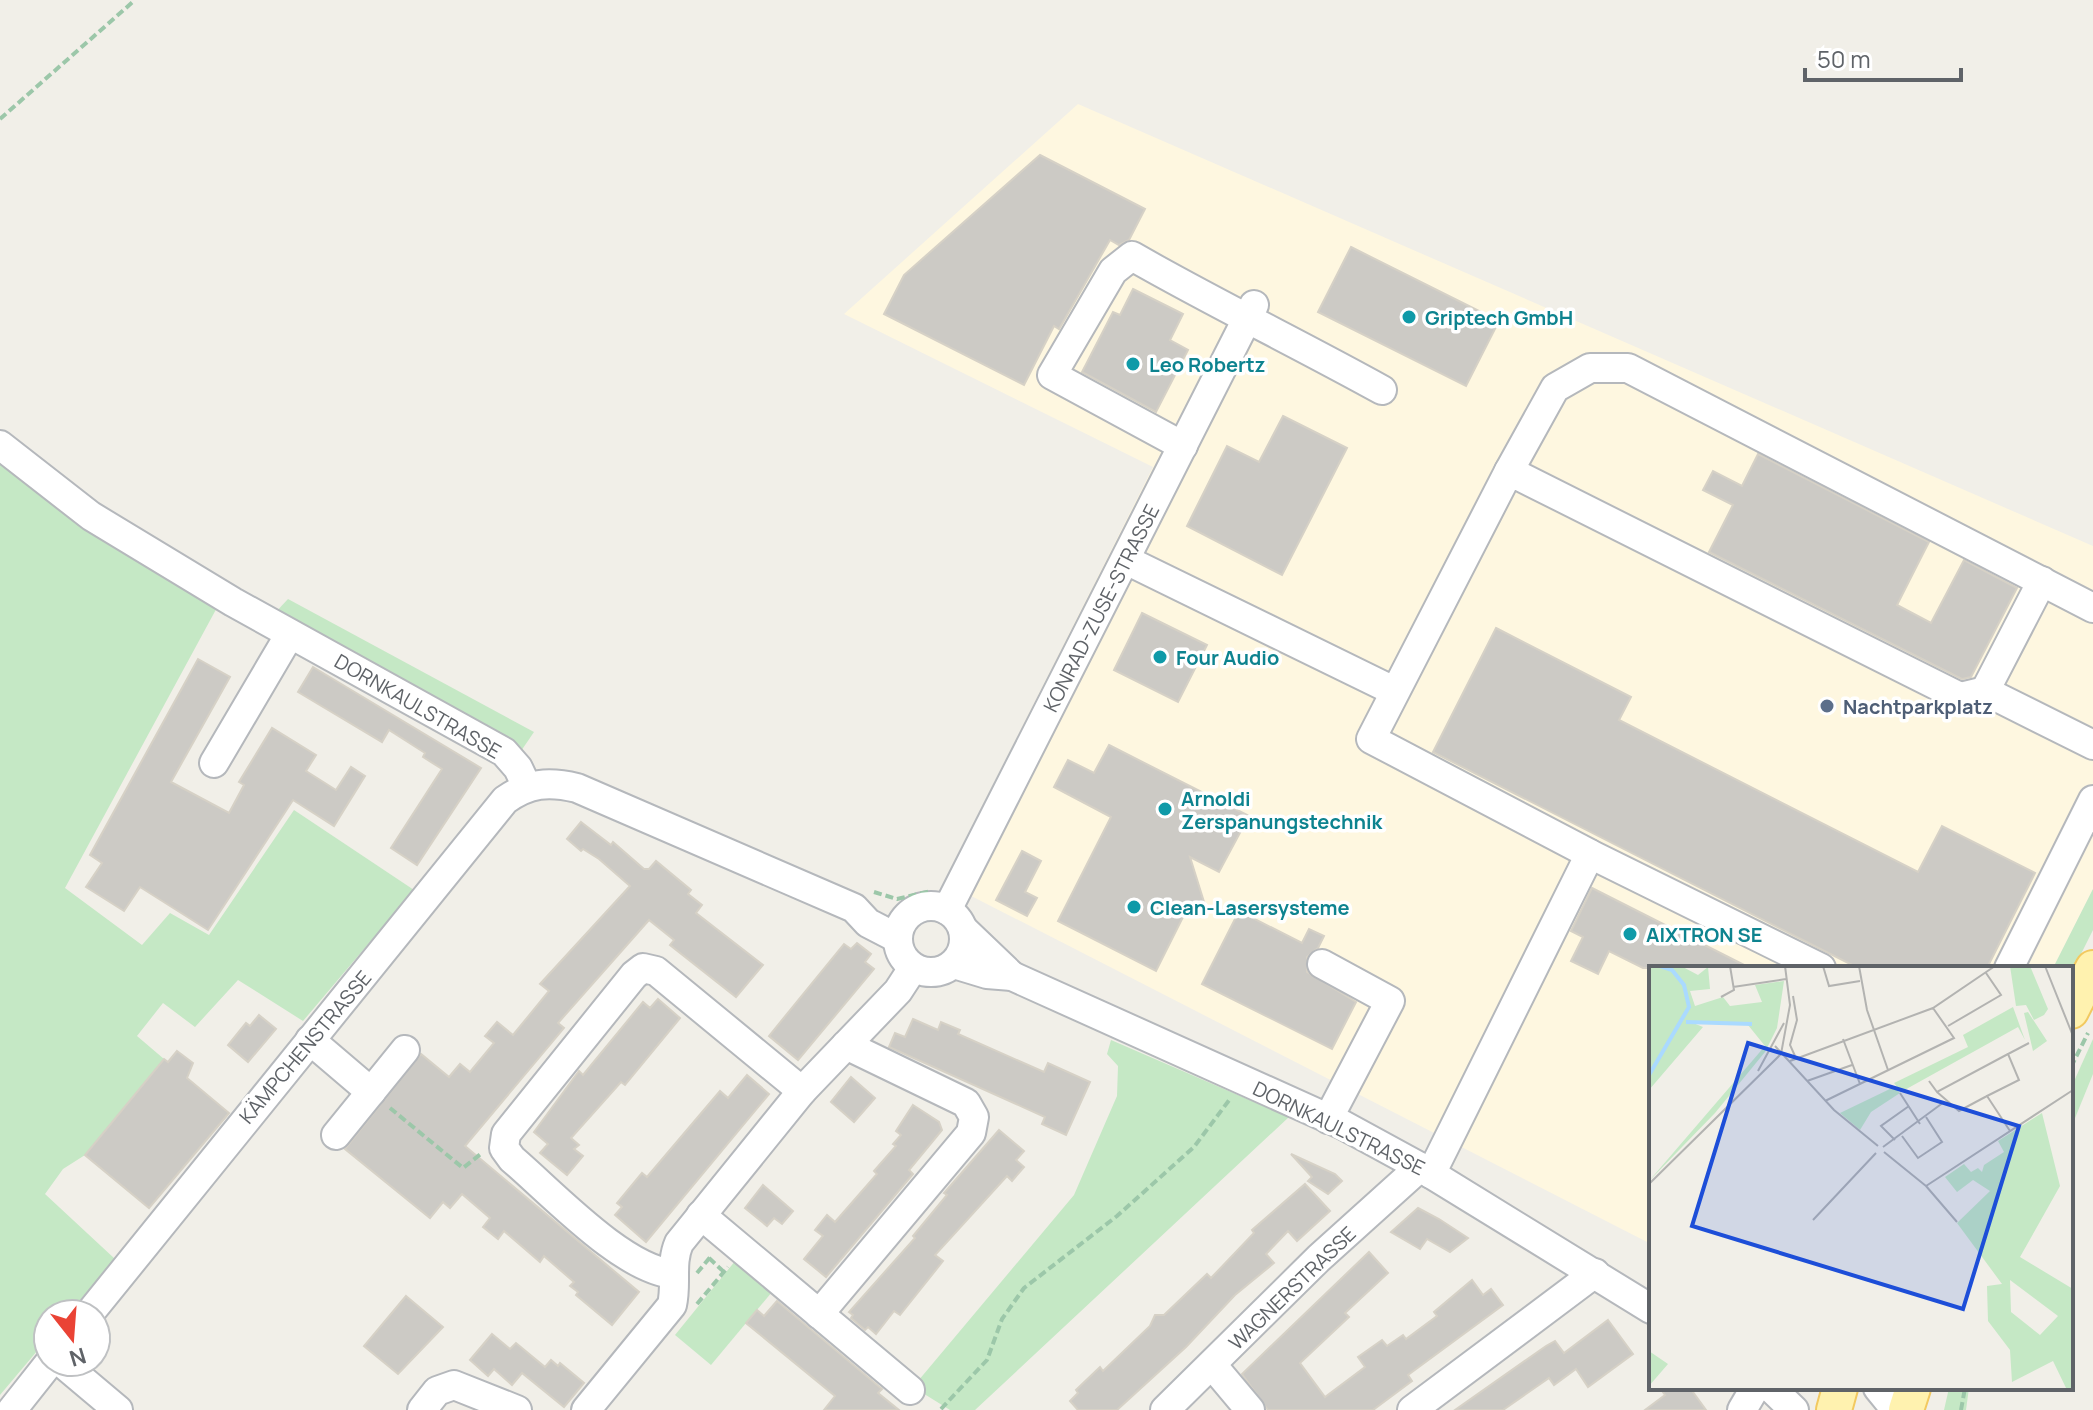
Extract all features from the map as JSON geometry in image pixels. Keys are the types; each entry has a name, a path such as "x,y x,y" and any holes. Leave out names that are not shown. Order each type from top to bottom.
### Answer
{"main road":[{"path":"2073,1007 2093,968"},
{"path":"1834,1410 1839,1390"},
{"path":"1906,1410 1912,1390"}],"street":[{"path":"1183,446 1052,375 1113,271 1132,256 1250,313 1284,336 1382,390"},
{"name":"KONRAD-ZUSE-STRASSE","path":"957,908 1250,313"},
{"path":"1817,966 1590,854 1371,739 1555,388 1590,368 1628,368 2093,608"},
{"name":"DORNKAULSTRASSE","path":"0,445 91,516 233,602 504,752 518,768 527,787"},
{"path":"1509,471 1960,697 1985,691 2093,745"},
{"path":"1126,560 1394,691"},
{"path":"1985,691 2042,581"},
{"path":"214,763 290,634"},
{"path":"527,787 555,782 577,788 876,906 913,911 936,906 957,908 963,948 954,964 934,973 913,968 904,960 897,938 905,918 913,911"},
{"name":"KÄMPCHENSTRASSE","path":"102,1298 310,1040 426,903 505,800 527,787"},
{"path":"2010,966 2093,800"},
{"path":"1425,1170 1590,854"},
{"path":"862,899 868,923 897,938"},
{"name":"DORNKAULSTRASSE","path":"957,908 1012,976"},
{"name":"DORNKAULSTRASSE","path":"954,964 987,974 1012,976 1328,1119 1425,1170 1649,1308"},
{"path":"1322,964 1390,1001 1328,1119"},
{"path":"683,1276 656,1272 631,1261 512,1159 504,1148 506,1134 634,975 643,968 656,971 802,1091"},
{"path":"683,1276 673,1258 679,1243 802,1091 898,991 913,968"},
{"path":"310,1040 371,1092"},
{"path":"819,1314 971,1133 974,1117 966,1103 846,1045"},
{"path":"336,1135 405,1050"},
{"name":"WAGNERSTRASSE","path":"1165,1410 1213,1366 1319,1258 1425,1170"},
{"path":"701,1215 725,1255 819,1314 910,1390"},
{"path":"1412,1410 1595,1273"},
{"path":"586,1410 672,1305 676,1287 683,1276"},
{"path":"1213,1366 1250,1410"},
{"path":"12,1410 37,1378"},
{"path":"80,1378 118,1410"},
{"path":"422,1410 437,1391 454,1385 517,1410"},
{"path":"1742,1410 1754,1390"},
{"path":"1773,1390 1794,1410"},
{"path":"1880,1390 1896,1410"}],"path":[{"path":"0,119 135,0"},
{"path":"862,899 897,899 937,889 949,880 957,908"},
{"path":"2073,1063 2093,1024"},
{"path":"941,1410 987,1360 1002,1319 1024,1288 1117,1216 1194,1147 1241,1080"},
{"path":"371,1092 463,1168 506,1134"},
{"path":"683,1276 725,1255"},
{"path":"695,1306 725,1255"},
{"path":"1961,1410 1965,1390"}],"shaded area":[{"path":"1078,104 2093,546 2093,889 2054,966 1649,966 1649,1243 944,882 1153,467 844,314"}],"green space":[{"path":"0,433 117,525 226,591 65,888 142,945 170,913 209,935 294,810 414,890 303,1021 238,980 195,1027 163,1003 137,1036 164,1059 85,1155 63,1169 45,1194 115,1259 82,1298 32,1298 32,1357 0,1395"},
{"path":"288,599 534,732 519,754 274,614"},
{"path":"2093,889 2093,930 2073,970 2073,966 2054,966"},
{"path":"2093,1039 2093,1074 2073,1123 2073,1084"},
{"path":"1111,1040 1289,1117 975,1410 950,1410 913,1387 1074,1195 1117,1096 1118,1066 1107,1054"},
{"path":"740,1255 777,1286 711,1365 675,1335"},
{"path":"1949,1390 1969,1390 1966,1410 1944,1410"}],"building":[{"path":"1040,155 1145,209 1129,240 1119,245 1110,240 1059,329 1054,326 1024,385 884,314 904,275"},
{"name":"Griptech GmbH","path":"1351,247 1499,321 1466,386 1318,312"},
{"name":"Leo Robertz","path":"1133,289 1183,314 1170,340 1188,350 1156,412 1082,372 1113,312 1120,315"},
{"path":"1283,416 1347,448 1282,575 1187,526 1227,446 1259,462"},
{"path":"1758,454 1929,542 1897,605 1931,623 1964,560 2017,588 1971,677 1962,679 1709,552 1733,505 1703,490 1713,471 1742,486"},
{"name":"Four Audio","path":"1142,613 1207,645 1178,702 1114,670"},
{"path":"1496,628 1631,697 1619,720 1918,872 1942,826 2035,873 1988,966 1854,966 1433,752"},
{"path":"198,659 230,677 171,782 229,813 244,785 239,782 272,728 316,755 306,771 336,790 351,767 365,776 334,826 293,800 208,930 140,887 124,911 86,887 102,863 90,855"},
{"path":"313,667 481,768 417,865 391,848 442,769 423,757 425,753 389,730 382,742 298,692"},
{"path":"1109,745 1249,816 1219,872 1190,857 1204,902 1197,916 1186,911 1156,971 1058,921 1111,817 1054,787 1068,760 1094,773"},
{"path":"581,822 611,845 613,842 644,869 649,869 656,861 691,890 688,894 702,905 696,913 763,965 736,997 670,945 674,940 649,920 558,1023 564,1028 465,1146 639,1292 612,1325 576,1295 578,1292 570,1286 574,1282 544,1256 540,1262 504,1231 498,1239 483,1227 490,1218 462,1194 450,1208 443,1202 430,1218 345,1149 421,1054 449,1077 460,1064 470,1072 494,1043 485,1036 497,1022 513,1035 549,991 540,984 630,886 599,859 583,849 581,851 567,839"},
{"path":"1022,851 1041,861 1025,892 1037,898 1027,916 996,900"},
{"name":"AIXTRON SE","path":"1592,888 1746,966 1643,968 1609,951 1598,974 1571,961 1583,937 1571,931"},
{"path":"1239,911 1302,943 1309,929 1324,936 1318,948 1307,957 1307,972 1356,1002 1332,1049 1202,984"},
{"path":"857,943 871,954 865,962 874,969 798,1060 769,1036 844,944 851,949"},
{"path":"658,999 680,1018 625,1085 621,1082 571,1138 579,1145 574,1149 583,1156 567,1175 540,1153 548,1144 534,1132 579,1071 583,1075 643,1002 650,1008"},
{"path":"259,1015 276,1029 248,1062 228,1045 246,1023 250,1026"},
{"path":"913,1019 938,1030 941,1022 960,1030 958,1034 1044,1072 1048,1063 1090,1082 1066,1135 1042,1124 1045,1117 889,1047 895,1033 905,1037"},
{"path":"177,1051 193,1063 187,1078 229,1113 149,1208 85,1155 164,1059 168,1062"},
{"path":"747,1075 769,1094 646,1242 615,1215 622,1207 617,1203 642,1173 647,1177 720,1091 728,1098"},
{"path":"851,1077 875,1098 854,1122 831,1102"},
{"path":"913,1105 939,1122 942,1130 909,1170 913,1174 826,1277 804,1259 823,1236 815,1230 827,1215 835,1222 877,1174 874,1171 896,1146 893,1144 901,1135 896,1131"},
{"path":"999,1130 1024,1151 1016,1160 1024,1167 1012,1181 1007,1176 935,1255 943,1261 900,1315 894,1311 876,1334 868,1327 865,1330 851,1318 853,1315 849,1312 915,1238 913,1236 947,1195 944,1193"},
{"path":"1291,1154 1335,1174 1342,1181 1328,1194 1308,1181 1312,1177"},
{"path":"1305,1184 1330,1211 1297,1241 1288,1231 1266,1254 1274,1263 1235,1295 1186,1347 1117,1410 1078,1410 1070,1401 1078,1393 1076,1390 1100,1367 1103,1371 1150,1326 1155,1315 1164,1315 1207,1274 1211,1278 1254,1233 1252,1230"},
{"path":"763,1185 793,1211 782,1224 774,1218 767,1226 745,1208"},
{"path":"1418,1208 1468,1238 1450,1252 1427,1239 1420,1249 1391,1232"},
{"path":"1369,1252 1388,1273 1345,1313 1349,1317 1300,1363 1325,1397 1365,1367 1358,1357 1382,1340 1387,1346 1403,1335 1406,1339 1437,1316 1434,1312 1472,1280 1483,1295 1491,1289 1503,1305 1408,1375 1412,1381 1373,1410 1268,1410 1242,1374"},
{"path":"406,1296 443,1327 398,1374 364,1346"},
{"path":"777,1301 882,1389 878,1393 899,1410 824,1410 835,1396 746,1323 757,1310 764,1316"},
{"path":"1608,1320 1633,1354 1588,1387 1576,1369 1554,1385 1549,1378 1503,1410 1455,1410 1546,1346 1555,1341 1564,1353"},
{"path":"492,1334 510,1349 516,1343 545,1367 551,1360 558,1366 560,1363 584,1383 564,1407 522,1373 512,1385 494,1369 488,1376 470,1360"},
{"path":"1661,1390 1691,1390 1706,1410 1645,1410 1665,1395"}],"place":[{"name":"Griptech GmbH","path":"1409,317"},
{"name":"Leo Robertz","path":"1133,364"},
{"name":"Four Audio","path":"1160,657"},
{"name":"Nachtparkplatz","path":"1827,706"},
{"name":"Arnoldi Zerspanungstechnik","path":"1165,809"},
{"name":"Clean-Lasersysteme","path":"1134,907"},
{"name":"AIXTRON SE","path":"1630,934"}]}
